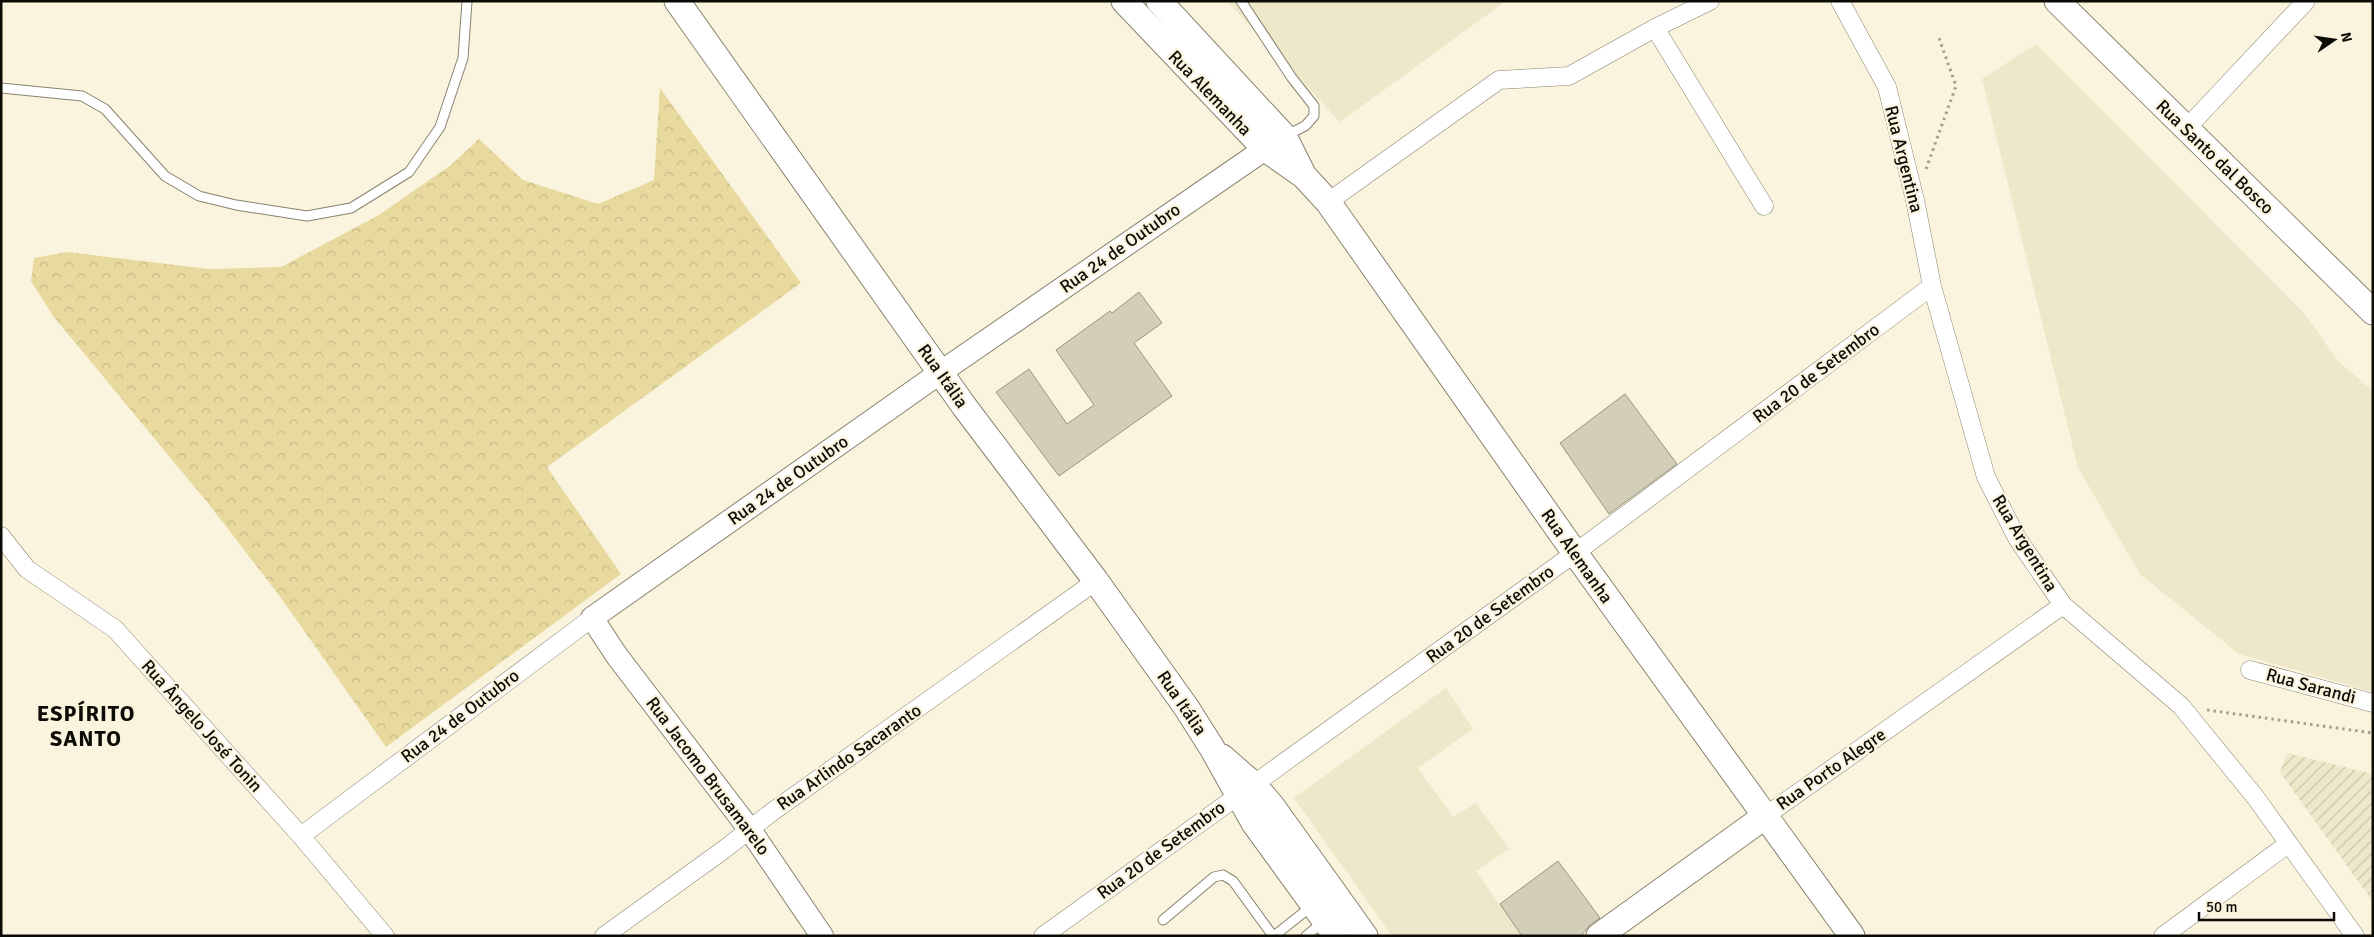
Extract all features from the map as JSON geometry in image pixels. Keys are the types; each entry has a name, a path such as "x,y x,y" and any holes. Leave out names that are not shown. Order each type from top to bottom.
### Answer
{"main road":[{"name":"Rua Itália","path":"677,1 941,372 1096,581 1186,707 1212,748 1245,790 1272,806 1365,936"},
{"name":"Rua Alemanha","path":"1124,1 1151,10 1328,202 1575,553 1764,817 1852,936"},
{"name":"Rua Santo dal Bosco","path":"2065,4 2186,129 2225,165 2373,312"},
{"name":"Rua Itália","path":"1245,790 1254,823 1320,924"},
{"name":"Rua Porto Alegre","path":"1600,936 1764,817"}],"street":[{"path":"1328,202 1499,80 1569,76 1654,28 1710,1"},
{"name":"Rua Argentina","path":"1840,1 1887,87 1915,200 1932,286 1986,477 2018,538 2063,605 2181,706 2256,798 2355,936"},
{"path":"2186,129 2306,1"},
{"path":"1654,28 1764,206"},
{"name":"Rua 24 de Outubro","path":"301,836 592,618 941,372 1274,142"},
{"name":"Rua 20 de Setembro","path":"1043,936 1575,553 1932,286"},
{"name":"Rua Ângelo José Tonin","path":"1,536 27,569 115,628 301,836 385,936"},
{"name":"Rua Arlindo Sacaranto","path":"604,936 1096,581"},
{"name":"Rua Porto Alegre","path":"1764,817 2063,605"},
{"name":"Rua Jacomo Brusamarelo","path":"592,618 617,656 750,830 822,936"},
{"name":"Rua Sarandi","path":"2250,670 2373,703"},
{"path":"2163,936 2288,844"}],"lane":[{"path":"1,88 82,96 105,108 165,176 199,196 236,206 307,216 351,208 410,172 440,127 463,58 467,1"},
{"path":"1242,1 1292,78 1314,106 1314,116 1305,126 1274,142"},
{"path":"1163,920 1214,877 1223,875 1233,881 1273,936 1320,924"}],"path":[{"path":"1915,200 1956,86 1939,38"},
{"path":"2181,706 2373,733"}],"shaded area":[{"path":"1227,1 1506,1 1340,122"},
{"path":"2036,44 2305,314 2337,360 2373,391 2373,692 2239,654 2140,574 2078,468 1982,79"},
{"path":"1446,688 1473,729 1418,768 1453,817 1476,803 1509,849 1476,871 1522,936 1392,936 1294,798"},
{"path":"2287,753 2373,774 2373,902 2280,772"}],"green space":[{"path":"660,88 801,283 547,467 621,574 386,747 281,598 212,508 53,316 31,281 34,258 67,252 209,269 281,267 379,215 451,165 479,139 523,180 598,204 654,180"}],"building":[{"path":"1139,292 1162,323 1134,343 1172,396 1059,476 996,392 1029,369 1067,424 1094,405 1056,350 1110,311 1112,313"},
{"path":"1625,394 1677,464 1609,514 1560,443"},
{"path":"1558,861 1600,918 1590,925 1581,936 1522,936 1500,904"}],"district":[{"name":"ESPÍRITO SANTO","path":"86,726"}]}
